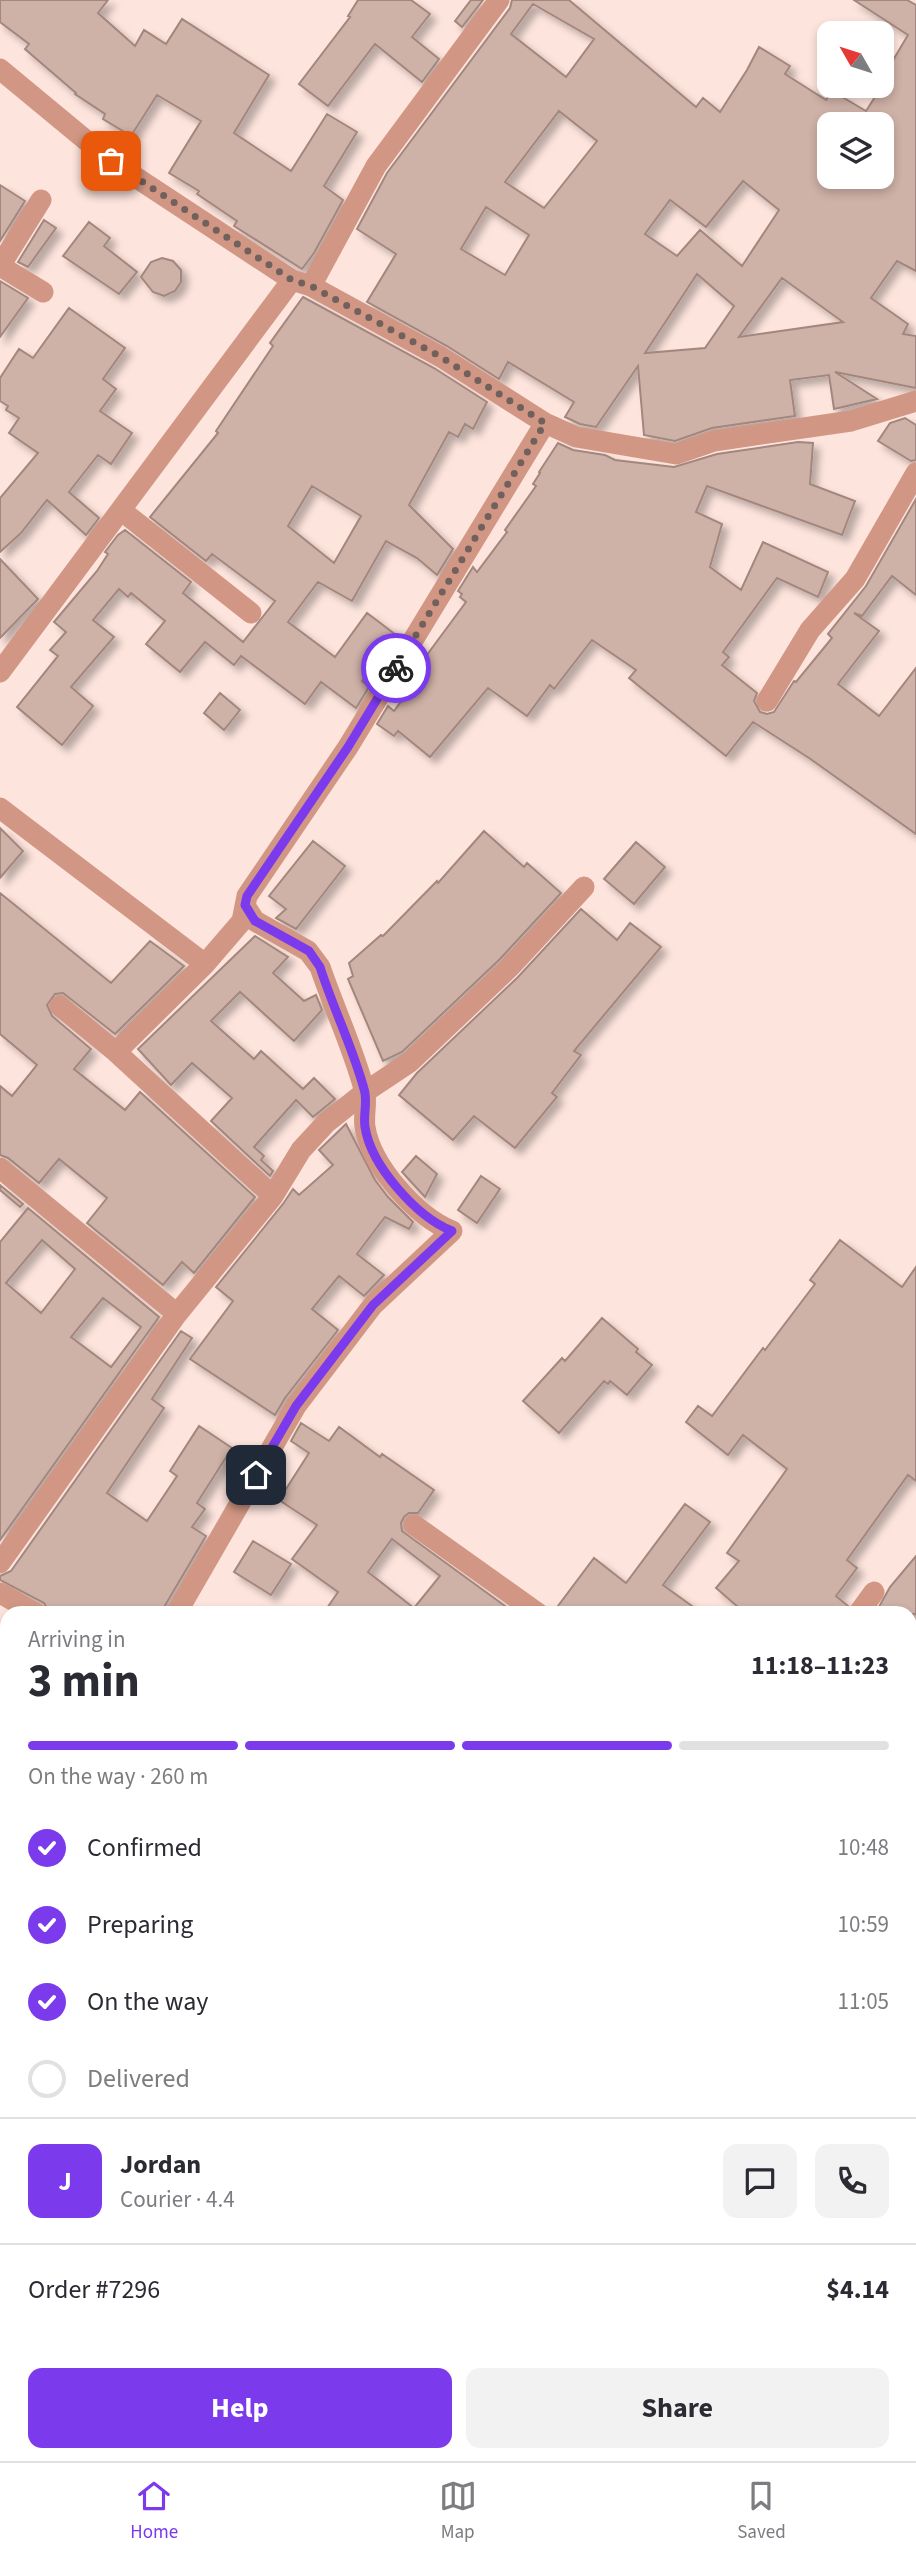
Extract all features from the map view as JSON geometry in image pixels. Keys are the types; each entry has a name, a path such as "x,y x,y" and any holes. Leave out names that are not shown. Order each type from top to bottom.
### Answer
{"street":[{"path":"0,672 122,510 301,283 376,166 499,0"},
{"path":"0,69 111,161 301,283 441,357 545,423 576,436 676,454 715,441 851,421 916,401"},
{"path":"41,200 0,266 43,292"},
{"path":"116,1052 205,964 242,921 247,896 348,747 545,423"},
{"path":"767,701 810,630 855,579 916,473"},
{"path":"122,510 251,613"},
{"path":"0,808 205,964"},
{"path":"0,1563 177,1314 273,1196 301,1150 326,1123 420,1052 509,968 584,887"},
{"path":"181,1606 296,1406 373,1305 452,1231 436,1225 401,1193 382,1168 365,1128 365,1092 320,967 309,951 255,921 245,905"},
{"path":"60,1006 116,1052 273,1196"},
{"path":"0,1168 177,1314"},
{"path":"414,1525 524,1606"},
{"path":"864,1606 874,1592"},
{"path":"0,1593 23,1606"}],"building":[{"path":"0,0 108,0 98,13 135,46 144,30 166,44 182,19 269,75 234,133 291,171 327,114 357,132 324,186 343,200 314,253 302,269 234,226 237,221 197,194 199,191 169,173 201,121 157,95 131,136 103,119 105,114 75,94 25,49 29,44 0,22"},
{"path":"358,0 411,0 430,14 412,37 439,59 422,82 375,44 328,106 299,84 350,17 348,16"},
{"path":"471,0 483,0 462,27 455,21"},
{"path":"512,0 569,0 696,107 703,98 720,112 759,47 790,66 785,74 817,94 817,98 844,98 866,111 874,98 894,98 894,59 908,35 894,26 894,21 886,21 854,0 907,0 916,5 916,271 897,261 871,298 908,324 903,334 916,336 916,388 835,372 877,399 834,409 829,375 790,380 795,416 712,428 675,441 644,435 638,366 596,427 580,424 565,417 574,402 508,362 499,379 447,346 367,302 396,254 357,229 387,173 510,8","holes":["533,4 594,39 566,77 511,34","559,111 597,141 544,208 505,182","743,181 779,210 742,266 700,230 677,256 645,234 670,200 706,227","486,207 529,235 505,275 461,249","697,274 734,306 705,348 645,353","782,278 843,322 739,337"]},
{"path":"0,185 25,201 0,241"},
{"path":"44,220 56,228 28,267 18,262"},
{"path":"89,222 110,238 104,246 137,272 119,294 63,256"},
{"path":"162,258 173,261 181,270 181,282 175,291 164,296 153,292 141,277 151,262"},
{"path":"0,281 28,298 0,337"},
{"path":"303,297 434,368 487,402 473,429 465,424 458,437 449,432 409,505 453,549 437,575 417,558 386,541 352,601 318,582 288,622 335,657 367,613 396,635 362,681 369,687 356,708 321,682 305,704 241,656 234,665 205,642 180,672 146,644 165,621 131,593 128,597 119,589 93,620 114,637 71,687 93,706 62,745 17,707 58,656 50,650 66,632 54,622 97,571 108,554 105,552 125,530 191,582 183,593 243,642 275,601 212,554 206,561 150,517 218,433 216,431 273,346 270,343","holes":["312,486 361,516 334,563 288,526"]},
{"path":"69,308 125,348 103,379 116,389 100,411 132,433 111,464 98,455 69,492 99,518 86,535 47,500 21,533 0,552 0,498 38,453 9,433 19,418 6,410 8,406 0,401 0,378 19,349 33,358"},
{"path":"905,418 916,425 916,460 911,461 878,441 890,423"},
{"path":"798,442 813,443 810,484 855,501 842,535 707,486 696,512 722,524 710,567 741,590 763,542 828,572 818,597 777,578 723,652 729,657 722,665 757,693 754,701 760,712 774,712 794,681 796,682 832,638 828,634 866,586 916,499 916,595 892,576 862,616 854,613 879,631 838,684 879,716 916,668 916,834 753,722 726,756 629,678 636,670 592,640 554,689 550,685 527,716 488,688 430,757 398,731 394,736 377,724 388,706 394,711 420,675 415,671 466,602 458,591 473,567 477,572 507,532 505,530 536,486 533,484 539,472 558,443 573,450 605,455 615,460 674,467 717,454"},
{"path":"0,559 38,599 0,638"},
{"path":"220,693 240,710 224,730 204,713"},
{"path":"0,828 23,851 0,878"},
{"path":"484,831 524,867 527,863 561,893 500,959 402,1052 383,1061 348,979 353,976 349,963 383,936 437,881 438,883"},
{"path":"313,841 345,866 296,929 276,918 286,909 269,896"},
{"path":"636,842 665,867 634,904 604,879"},
{"path":"0,893 111,983 150,941 184,966 115,1034 63,993 55,994 47,1005 52,1016 91,1049 74,1069 125,1110 140,1092 255,1197 194,1273 182,1262 163,1285 87,1223 107,1198 59,1159 39,1183 8,1158 0,1155 0,1086 12,1096 37,1065 0,1034"},
{"path":"581,909 617,940 630,923 661,947 574,1051 581,1055 552,1093 557,1097 515,1148 474,1116 453,1140 399,1095 417,1073 518,977"},
{"path":"255,936 288,957 273,973 304,1001 316,995 322,1010 294,1041 240,992 211,1021 254,1059 261,1051 303,1089 314,1078 335,1099 313,1117 296,1100 254,1147 264,1156 261,1160 273,1171 270,1176 211,1121 232,1098 192,1063 171,1085 138,1049"},
{"path":"346,1124 375,1180 413,1222 409,1229 385,1217 357,1254 384,1275 364,1296 339,1276 312,1309 338,1330 275,1415 190,1359 233,1301 216,1287 293,1189 299,1195 333,1165 319,1150"},
{"path":"416,1156 437,1174 425,1197 402,1172"},
{"path":"481,1176 500,1189 477,1223 458,1210"},
{"path":"0,1185 23,1204 20,1207 0,1190"},
{"path":"28,1208 159,1317 0,1540 0,1242","holes":["42,1240 75,1269 41,1313 6,1283","103,1298 141,1327 111,1367 71,1337"]},
{"path":"840,1240 902,1287 916,1267 916,1481 908,1475 847,1560 857,1568 836,1596 848,1606 737,1606 716,1588 739,1561 727,1553 787,1469 743,1435 728,1455 686,1422 698,1406 712,1416 815,1284 810,1280"},
{"path":"602,1318 652,1365 627,1395 610,1381 608,1384 604,1381 559,1433 523,1401 562,1358 565,1361"},
{"path":"181,1331 192,1338 152,1399 164,1408 107,1493 147,1521 177,1476 170,1471 199,1426 232,1448 197,1503 205,1509 192,1527 206,1536 165,1606 46,1606 0,1580 0,1576 11,1571"},
{"path":"301,1423 329,1441 339,1427 380,1457 382,1454 434,1490 418,1513 409,1513 404,1517 401,1523 402,1531 505,1606 416,1606 440,1576 392,1539 368,1572 411,1606 328,1606 338,1592 292,1559 317,1525 279,1500 309,1453 291,1441"},
{"path":"685,1504 710,1522 663,1585 692,1606 558,1606 594,1558 626,1583"},
{"path":"253,1541 291,1564 271,1595 234,1572"},
{"path":"916,1556 916,1606 879,1606 890,1587"}],"way so far":[{"path":"111,161 292,280 311,286 441,357 545,423 396,668"}],"route":[{"path":"256,1475 296,1406 373,1305 452,1231 436,1225 401,1193 382,1168 365,1128 365,1092 320,967 309,951 255,921 245,905 247,896 348,747 396,668"}]}
